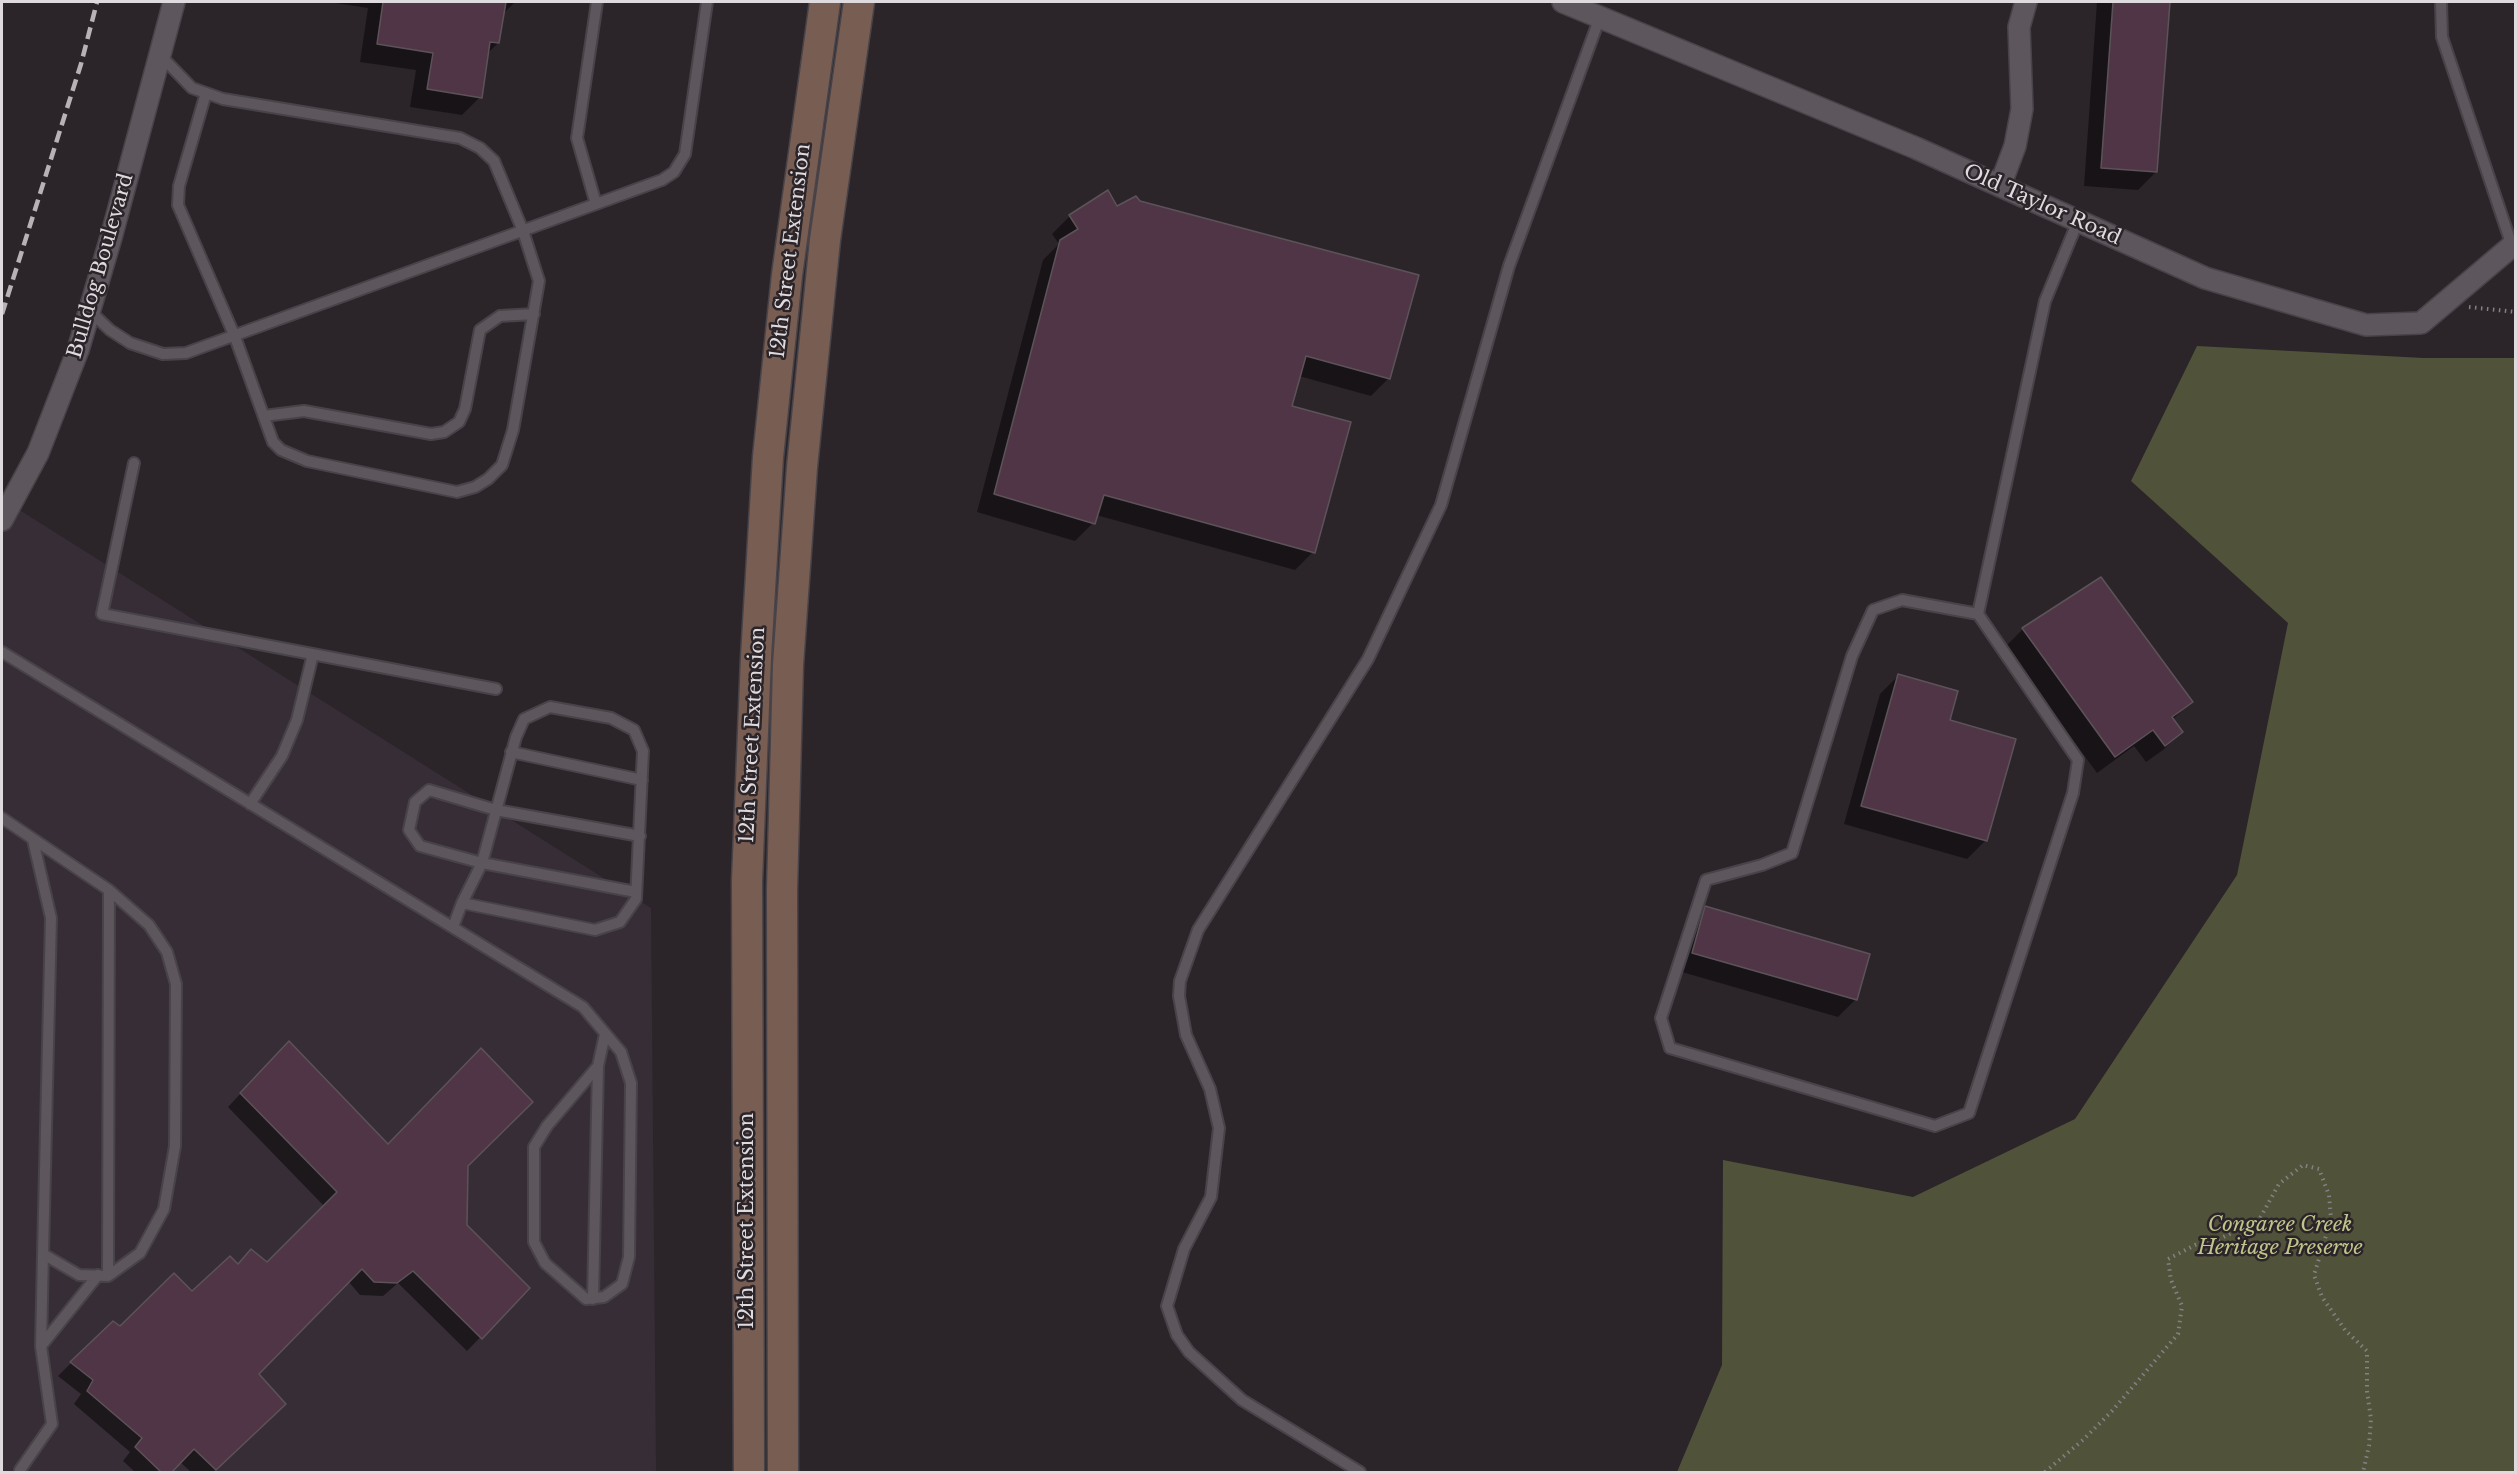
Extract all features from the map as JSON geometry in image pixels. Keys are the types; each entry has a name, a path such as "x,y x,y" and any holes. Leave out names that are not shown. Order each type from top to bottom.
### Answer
{"main road":[{"name":"12th Street Extension","path":"749,1473 747,882 756,657 768,457 786,275 825,2"},
{"name":"12th Street Extension","path":"783,1473 782,890 788,665 802,467 824,252 859,2"}],"street":[{"name":"Bulldog Boulevard","path":"2,520 38,453 78,350 174,2"},
{"name":"Old Taylor Road","path":"1563,2 1595,10 1916,148 2205,278 2366,325 2421,323 2512,246"},
{"path":"2000,186 2015,146 2022,109 2019,27 2026,2"}],"lane":[{"path":"596,204 577,138 597,2"},
{"path":"90,311 110,330 130,343 163,354 186,354 662,180 674,172 685,154 707,2"},
{"path":"2441,2 2442,37 2512,246"},
{"path":"1360,1473 1242,1400 1189,1352 1177,1335 1167,1306 1184,1249 1211,1197 1219,1128 1210,1089 1186,1035 1179,996 1180,981 1198,930 1368,659 1441,506 1509,266 1595,10"},
{"path":"160,55 192,88 223,99 460,138 480,148 494,161 523,231 539,281 509,442 502,465 488,479 475,487 457,492 307,461 281,450 273,442 235,337 178,205 179,186 206,93"},
{"path":"1978,614 1902,600 1873,610 1852,656 1792,853 1762,865 1706,880 1661,1017 1670,1048 1935,1126 1969,1113 2073,792 2078,760 1978,614 2045,301 2078,221"},
{"path":"264,416 304,411 431,434 444,432 459,422 465,409 480,330 501,316 534,314"},
{"path":"134,463 102,614 496,689"},
{"path":"2,652 584,1006 621,1052 631,1083 629,1257 622,1284 604,1297 585,1299 545,1263 534,1242 534,1147 547,1126 598,1066"},
{"path":"250,804 282,756 297,720 313,654"},
{"path":"453,927 462,903 482,863 512,752 524,719 550,707 611,718 634,730 644,750 636,899 620,922 595,930 462,903"},
{"path":"512,752 642,780"},
{"path":"636,891 482,863 420,846 409,830 415,802 429,790 496,810 640,836"},
{"path":"2,818 109,890 149,925 167,952 177,984 175,1146 164,1209 140,1253 103,1275 41,1346"},
{"path":"20,1470 52,1424 41,1346 51,918 33,840"},
{"path":"103,1275 109,890"},
{"path":"593,1299 598,1066 605,1034"},
{"path":"43,1254 79,1275 103,1275"}],"path":[{"path":"2442,304 2516,312"},
{"path":"2045,1473 2112,1411 2178,1334 2182,1306 2171,1280 2168,1259 2195,1245 2219,1239 2259,1220 2279,1184 2303,1165 2319,1169 2329,1195 2331,1219 2314,1275 2322,1297 2345,1330 2367,1351 2367,1391 2371,1419 2369,1446 2363,1473"}],"shaded area":[{"path":"10,504 651,908 656,1472 2,1472 2,505"}],"green space":[{"name":"Congaree Creek Heritage Preserve","path":"2197,346 2423,358 2515,358 2515,1472 1677,1472 1722,1365 1723,1160 1913,1197 2075,1119 2237,875 2288,623 2131,481"}],"building":[{"path":"383,2 506,2 499,43 490,42 482,98 427,89 433,53 377,44"},
{"path":"2113,2 2170,2 2157,172 2101,168"},
{"path":"1108,190 1117,206 1136,196 1140,201 1419,275 1390,379 1306,356 1292,406 1351,422 1315,553 1104,495 1095,524 994,494 1060,240 1078,229 1069,215"},
{"path":"2101,577 2193,702 2172,717 2183,732 2165,746 2153,730 2115,757 2022,628"},
{"path":"1898,674 1958,691 1950,720 2016,739 1987,841 1861,806"},
{"path":"1705,906 1870,954 1857,1000 1692,953"},
{"path":"289,1041 388,1144 481,1048 533,1102 468,1166 467,1225 530,1288 482,1339 413,1271 397,1283 374,1282 362,1269 259,1374 286,1404 216,1470 194,1449 172,1472 161,1472 135,1447 142,1438 87,1391 93,1380 70,1362 113,1321 120,1326 174,1273 192,1291 230,1256 238,1264 251,1249 267,1262 337,1192 240,1093"}],"railway":[{"path":"2,314 81,64 97,2"}]}
